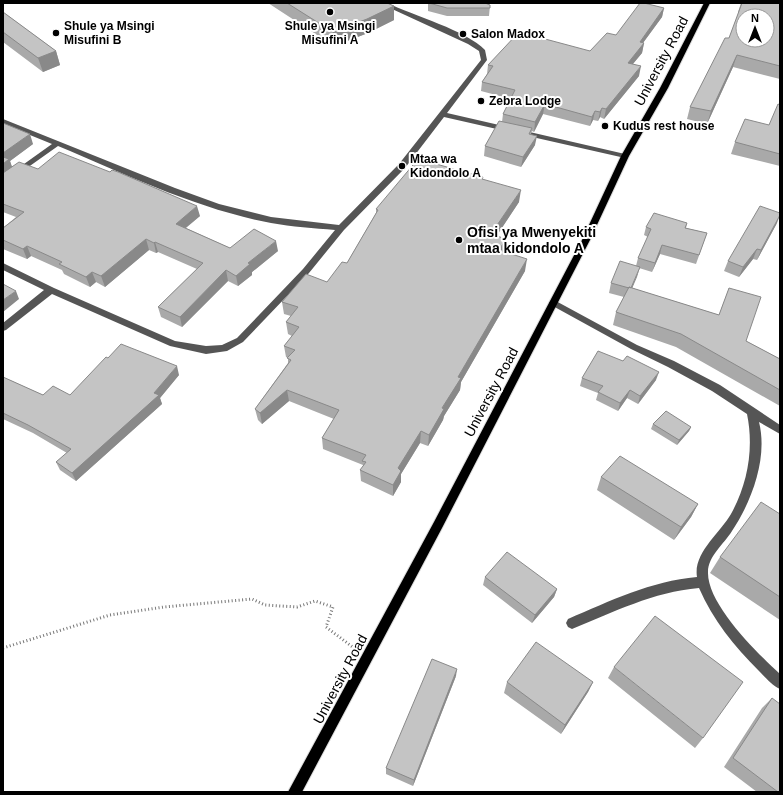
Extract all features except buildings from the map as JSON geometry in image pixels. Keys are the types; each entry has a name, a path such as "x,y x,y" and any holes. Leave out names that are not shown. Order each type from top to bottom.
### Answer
{"main road":[{"name":"University Road","path":"295,792 369,655 554,303 586,240 625,156 664,88 707,3"}],"street":[{"path":"3,266 51,290 173,344 206,350 224,348 240,340 326,249 341,228 402,166 484,60 482,50 451,32 382,3"},
{"path":"441,114 625,156"},
{"path":"3,122 172,190 216,206 271,220 341,228"},
{"path":"3,183 58,143"},
{"path":"3,328 51,290"},
{"path":"554,303 634,348 672,364 703,381 780,430"},
{"path":"752,412 756,434 755,450 745,494 729,527 704,563 702,572 703,582 714,606 745,648 780,683"},
{"path":"572,622 644,593 682,583 703,582"}],"path":[{"path":"3,648 110,615 208,602 252,599 265,605 297,607 315,601 333,608 326,627 350,645 369,655"}],"place":[{"name":"Shule ya Msingi Misufini A","path":"330,12"},
{"name":"Shule ya Msingi Misufini B","path":"56,33"},
{"name":"Salon Madox","path":"463,34"},
{"name":"Zebra Lodge","path":"481,101"},
{"name":"Kudus rest house","path":"605,126"},
{"name":"Mtaa wa Kidondolo A","path":"402,166"},
{"name":"Ofisi ya Mwenyekiti mtaa kidondolo A","path":"459,240"}]}
